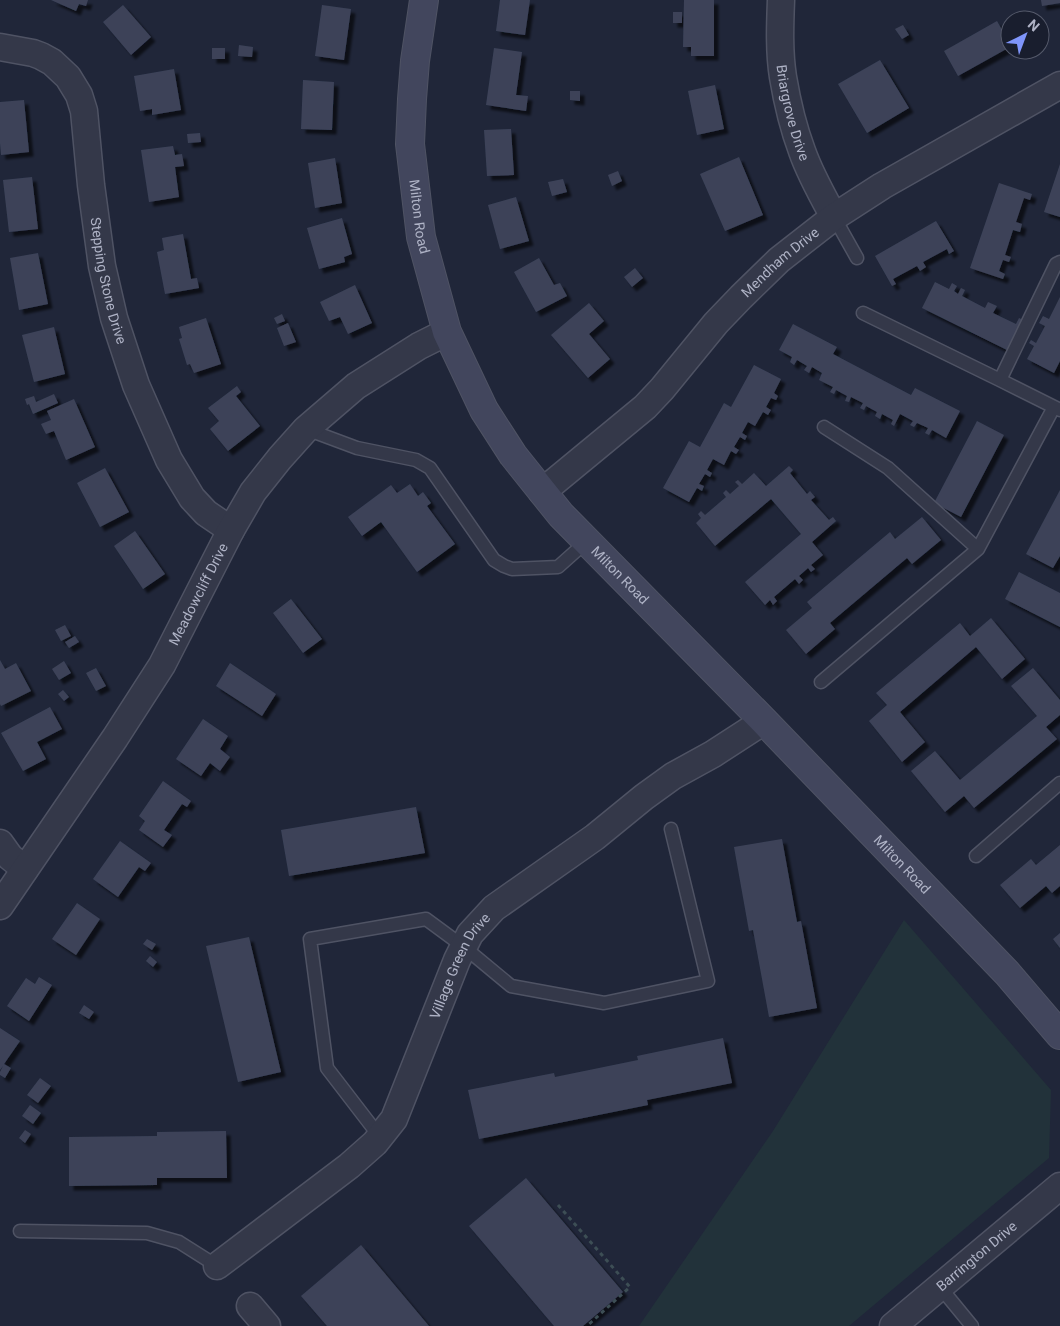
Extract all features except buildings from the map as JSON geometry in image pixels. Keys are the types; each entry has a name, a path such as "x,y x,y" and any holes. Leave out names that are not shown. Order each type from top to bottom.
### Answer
{"street":[{"name":"Milton Road","path":"424,0 414,70 410,144 421,237 447,332 484,410 513,455 561,515 764,721 1007,973 1060,1035"},
{"name":"Briargrove Drive","path":"781,0 780,44 783,76 794,126 808,167 834,217"},
{"name":"Stepping Stone Drive","path":"0,47 33,53 52,62 68,77 79,95 84,111 102,266 114,318 136,385 169,460 192,498 206,512 231,530"},
{"name":"Mendham Drive","path":"542,492 645,407 716,323 778,260 834,217 882,186 1060,85"},
{"name":"Meadowcliff Drive","path":"0,906 115,738 162,665 231,530 253,492 306,429 356,386 419,346 447,332"},
{"name":"Village Green Drive","path":"216,1266 349,1166 375,1143 394,1119 457,960 470,934 494,908 595,836 673,776 713,754 764,721"},
{"path":"0,843 10,857 26,869"},
{"name":"Barrington Drive","path":"893,1326 1060,1186"},
{"path":"250,1306 267,1326"}],"lane":[{"path":"834,217 857,258"},
{"path":"1000,380 1056,264 1060,262"},
{"path":"821,682 978,549 1057,409 863,313"},
{"path":"824,427 888,468 978,549"},
{"path":"306,429 358,448 416,460 430,468 494,560 504,566 512,569 558,567 586,542"},
{"path":"976,856 1060,784"},
{"path":"380,1137 327,1068 310,939 426,919 464,946 511,986 604,1003 708,982 671,829"},
{"path":"20,1231 147,1233 179,1242 216,1266"},
{"path":"940,1287 972,1326"}],"path":[{"path":"558,1205 630,1288 587,1326"}],"shaded area":[{"path":"904,920 1051,1090 1049,1158 849,1326 639,1326 773,1131"}]}
